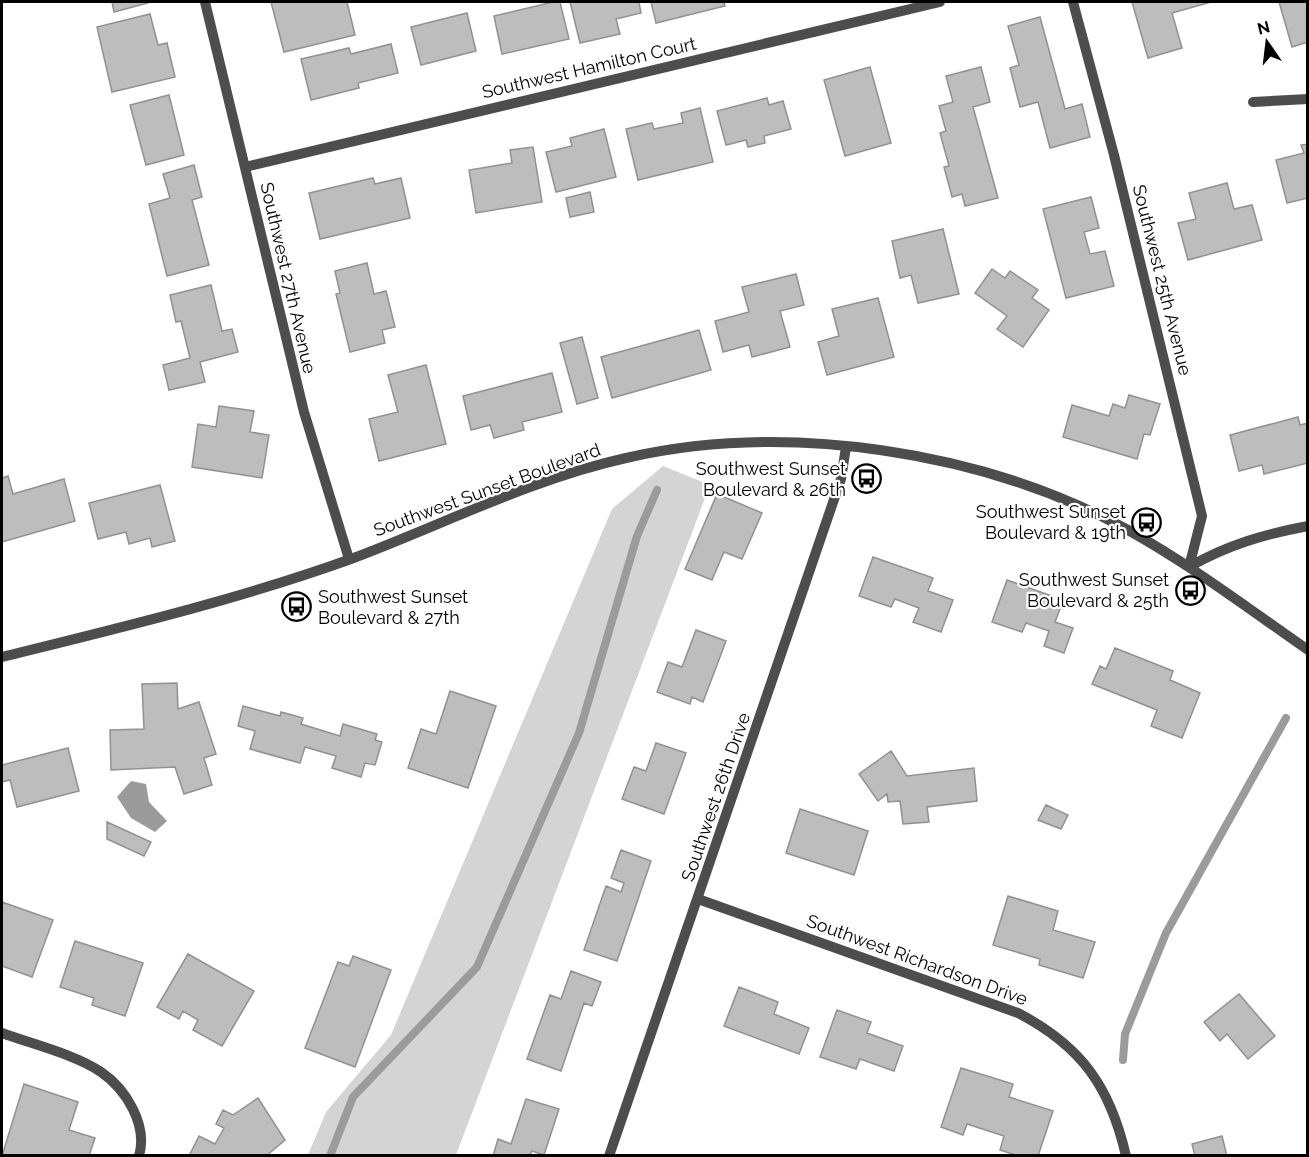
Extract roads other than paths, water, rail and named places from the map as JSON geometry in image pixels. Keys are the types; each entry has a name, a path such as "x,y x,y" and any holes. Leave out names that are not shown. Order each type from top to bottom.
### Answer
{"street":[{"name":"Southwest 27th Avenue","path":"205,2 303,412 350,559"},
{"name":"Southwest Hamilton Court","path":"245,167 940,2"},
{"name":"Southwest 25th Avenue","path":"1073,2 1114,155 1202,516 1189,567"},
{"path":"1253,102 1308,99"},
{"name":"Southwest Sunset Boulevard","path":"2,657 203,606 350,559 570,474 626,458 700,446 741,443 846,447 912,455 1042,492 1125,529 1189,567 1308,650"},
{"name":"Southwest 26th Drive","path":"609,1155 841,479 846,447"},
{"path":"1189,567 1221,549 1272,532 1308,525"},
{"name":"Southwest Richardson Drive","path":"698,899 1018,1013 1047,1028 1071,1048 1093,1073 1109,1100 1126,1155"},
{"path":"2,1033 100,1072 116,1085 137,1114 142,1147 139,1155"}],"waterway":[{"path":"330,1156 353,1097 477,967 579,733 637,536 657,490"},
{"path":"1123,1060 1125,1034 1166,933 1286,718"}],"place":[{"name":"Southwest Sunset Boulevard & 26th","path":"867,479"},
{"name":"Southwest Sunset Boulevard & 19th","path":"1147,522"},
{"name":"Southwest Sunset Boulevard & 25th","path":"1190,590"},
{"name":"Southwest Sunset Boulevard & 27th","path":"297,607"}]}
